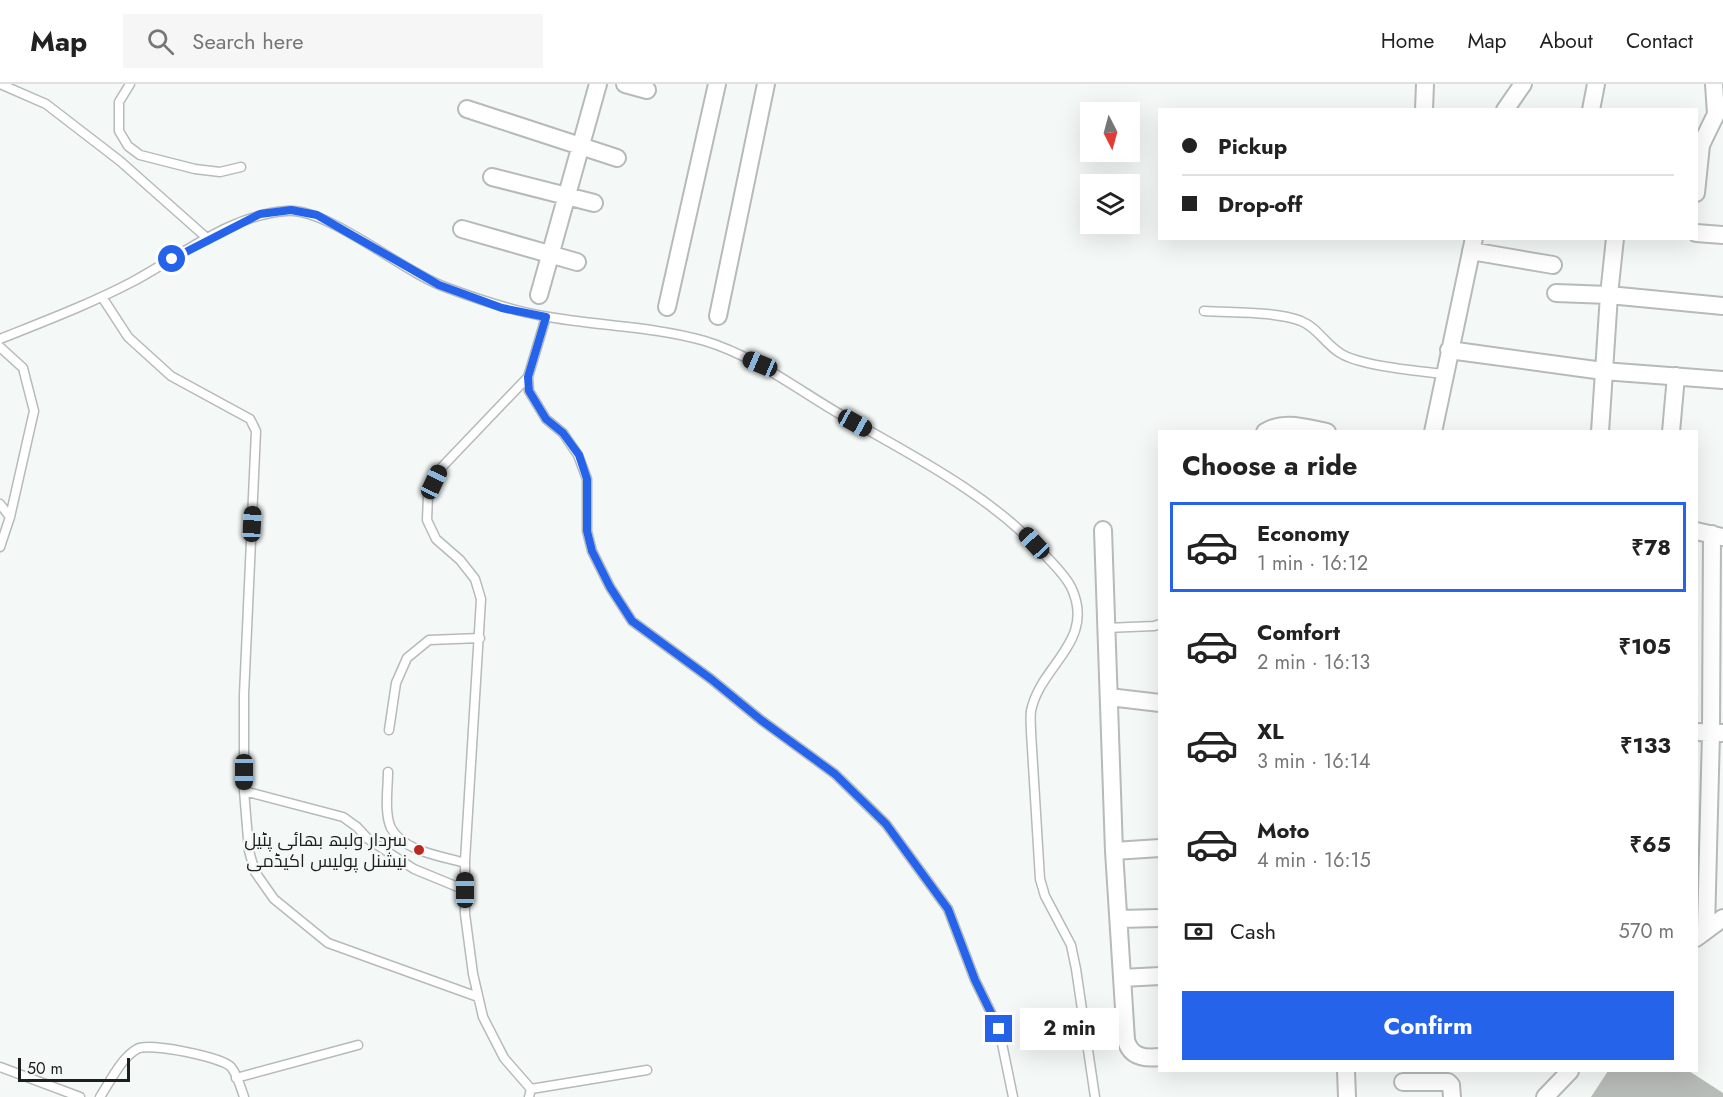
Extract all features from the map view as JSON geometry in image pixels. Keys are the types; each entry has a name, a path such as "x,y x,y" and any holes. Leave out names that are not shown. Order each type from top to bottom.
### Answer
{"street":[{"path":"539,295 597,84"},
{"path":"625,84 647,90"},
{"path":"667,307 717,84"},
{"path":"718,316 766,84"},
{"path":"1424,108 1425,84"},
{"path":"1506,108 1523,84"},
{"path":"1591,108 1596,84"},
{"path":"1698,159 1699,142 1714,123 1716,114 1714,84"},
{"path":"467,109 617,158"},
{"path":"492,177 594,203"},
{"path":"462,229 577,262"},
{"path":"1698,232 1723,235"},
{"path":"1600,430 1615,240"},
{"path":"1433,430 1473,245 1553,265"},
{"path":"1556,293 1609,295 1723,306"},
{"path":"1449,350 1603,371 1723,380"},
{"path":"1671,430 1676,376"},
{"path":"1268,430 1290,425 1316,430"},
{"path":"1103,530 1114,850 1126,1040 1129,1050 1134,1055 1158,1058"},
{"path":"1701,934 1710,732 1717,668 1718,580 1711,534"},
{"path":"1109,697 1158,703"},
{"path":"1114,850 1158,848"},
{"path":"1119,919 1158,918"},
{"path":"1701,934 1723,918"},
{"path":"1122,978 1158,976"},
{"path":"1346,1072 1347,1097"},
{"path":"1545,1097 1569,1072"},
{"path":"1403,1083 1448,1082 1451,1085 1452,1097"}],"lane":[{"path":"0,84 46,104 120,161 208,239"},
{"path":"130,84 119,102 119,131 128,146 140,155 195,169 220,172 241,167"},
{"path":"0,339 102,297 208,239 260,214 291,210 317,215 439,285 502,308 546,317 639,328 707,342 760,364 835,411 936,468 1020,528 1061,573 1070,585 1077,603 1078,621 1071,641 1040,691 1032,711 1040,879 1045,896 1071,945 1077,969 1095,1097"},
{"path":"102,297 128,337 171,376 250,419 256,431 244,695 244,791 249,851 255,872 264,888 299,922 336,947 478,997"},
{"path":"1204,311 1280,316 1301,321 1317,330 1328,344 1341,354 1382,366 1444,374"},
{"path":"546,317 528,377 529,391 546,419 563,433 579,455 587,479 587,531 592,551 632,621 835,774 886,824 948,909 975,980 999,1029 1013,1097"},
{"path":"0,347 23,368 34,411 10,517 0,547"},
{"path":"528,377 441,468 428,496 427,520 436,539 460,560 475,579 481,599 465,863 465,914 478,997 483,1017 504,1058 530,1093 646,1070"},
{"path":"0,504 10,517"},
{"path":"1106,628 1158,625"},
{"path":"389,730 396,683 407,658 429,640 480,638"},
{"path":"388,772 389,817 391,827 401,840 414,848 465,863"},
{"path":"244,791 343,817 368,839 414,869 465,890"},
{"path":"236,1078 358,1045"},
{"path":"100,1097 128,1055 139,1047 153,1046 220,1060 231,1066 244,1097"},
{"path":"0,1067 80,1097"}],"building":[{"path":"1607,1072 1691,1072 1723,1093 1723,1097 1591,1097"}],"place":[{"name":"سردار ولبھ بھائی پٹیل نیشنل پولیس اکیڈمی","path":"419,850"}],"route":[{"path":"172,259 260,214 291,210 317,215 439,285 502,308 546,317 528,377 529,391 546,419 563,433 579,455 587,479 587,531 592,551 610,587 632,621 835,774 886,824 948,909 975,980 999,1029"}]}
